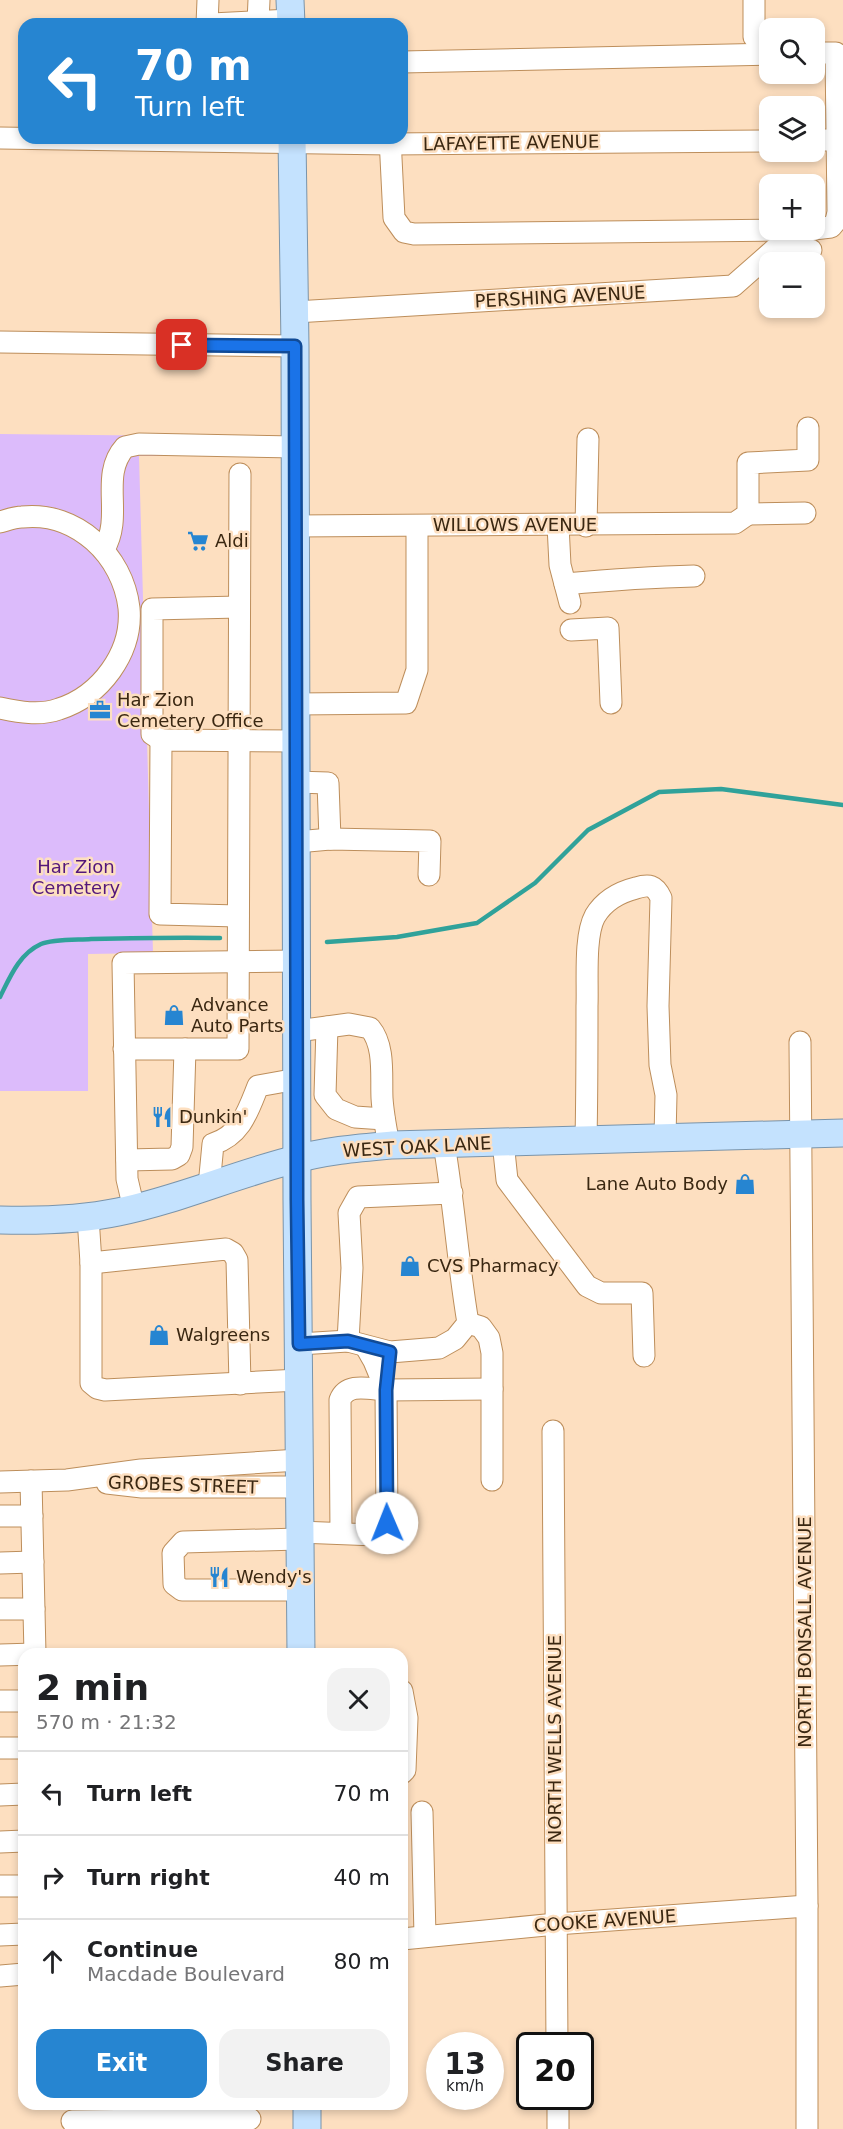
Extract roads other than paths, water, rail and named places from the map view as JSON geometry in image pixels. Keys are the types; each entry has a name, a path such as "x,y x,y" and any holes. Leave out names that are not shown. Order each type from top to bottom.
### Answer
{"main road":[{"path":"292,144 296,447 297,1158 301,1648"},
{"name":"WEST OAK LANE","path":"0,1220 34,1221 88,1217 134,1209 297,1158 353,1148 843,1133"},
{"path":"306,2110 307,2129"}],"street":[{"path":"207,18 208,0"},
{"path":"258,18 259,0"},
{"path":"754,0 754,37"},
{"path":"825,53 836,53 838,212 836,221 831,227 825,228"},
{"path":"408,62 759,54"},
{"name":"LAFAYETTE AVENUE","path":"0,138 18,138"},
{"path":"825,140 836,140"},
{"name":"LAFAYETTE AVENUE","path":"408,141 759,141"},
{"path":"390,144 394,218 404,232 414,234 759,230"},
{"name":"PERSHING AVENUE","path":"295,312 733,286 775,249 811,250"},
{"path":"0,342 295,346"},
{"path":"742,518 748,463 808,460 808,428"},
{"path":"586,526 588,439"},
{"path":"104,549 110,538 112,526 114,464 125,447 139,444 296,447"},
{"path":"124,1049 238,1049 240,474"},
{"name":"WILLOWS AVENUE","path":"295,526 586,526 805,513"},
{"path":"0,522 22,517 53,519 81,530 104,549 122,577 129,609 125,643 111,672 87,696 57,710 25,714 0,708"},
{"path":"558,525 560,565 568,594 632,577 694,576"},
{"path":"296,704 406,703 417,670 417,526"},
{"path":"239,607 152,609 152,734 160,740 296,741"},
{"path":"571,630 608,628 611,703"},
{"path":"160,740 160,914 238,916"},
{"path":"296,782 328,783 330,839"},
{"path":"297,842 330,839 430,841 429,875"},
{"path":"586,1140 590,927 605,903 631,889 647,885 658,891 661,898 661,965 658,1006 660,1065 666,1095 665,1137"},
{"path":"134,1209 127,1179 123,963 297,961"},
{"path":"297,1031 349,1024 370,1028 377,1036 388,1146"},
{"path":"325,1095 327,1027"},
{"name":"NORTH BONSALL AVENUE","path":"800,1042 807,2129"},
{"path":"127,1160 172,1159 179,1155 182,1147 184,1049"},
{"path":"209,1186 213,1144 224,1141 236,1132 247,1115 258,1086 297,1088 325,1095 336,1109 355,1117 384,1119"},
{"path":"502,1142 507,1180 587,1286 601,1293 642,1293 644,1356"},
{"path":"299,1344 357,1344 390,1352 439,1348 455,1339 468,1323 444,1144"},
{"path":"386,1390 357,1344 349,1213 358,1197 452,1193"},
{"path":"88,1217 91,1263 92,1383 97,1388 105,1390 299,1380"},
{"path":"91,1263 225,1249 233,1253 237,1260 240,1383"},
{"path":"468,1323 482,1327 489,1338 492,1353 492,1480"},
{"path":"301,1590 182,1590 174,1584 172,1553 183,1542 341,1533 376,1535 383,1533 387,1523 386,1390 390,1352"},
{"path":"341,1533 340,1400 343,1392 350,1388 492,1389"},
{"name":"NORTH WELLS AVENUE","path":"553,1431 557,2032"},
{"name":"GROBES STREET","path":"0,1482 67,1480 164,1468 299,1460"},
{"name":"GROBES STREET","path":"67,1480 142,1487 300,1487"},
{"path":"31,1481 35,1648"},
{"path":"0,1516 32,1516"},
{"path":"0,1563 33,1562"},
{"path":"0,1609 34,1608"},
{"path":"0,1655 18,1654"},
{"path":"0,1701 18,1701"},
{"path":"0,1748 18,1748"},
{"path":"0,1794 18,1794"},
{"path":"422,1812 425,1936"},
{"path":"0,1842 18,1841"},
{"path":"0,1886 18,1886"},
{"name":"COOKE AVENUE","path":"408,1938 556,1924 807,1906"},
{"path":"0,1935 18,1934"},
{"path":"0,1976 18,1974"},
{"path":"558,2110 558,2129"},
{"path":"72,2118 250,2118"}],"waterway":[{"path":"327,942 397,937 477,923 535,883 588,830 659,792 721,789 843,805"},
{"path":"0,997 21,960 33,948 46,942 91,939 220,938"}],"place":[{"name":"Aldi","path":"198,541"},
{"name":"Har Zion Cemetery Office","path":"100,710"},
{"name":"Advance Auto Parts","path":"174,1015"},
{"name":"Dunkin'","path":"162,1117"},
{"name":"Lane Auto Body","path":"745,1184"},
{"name":"CVS Pharmacy","path":"410,1266"},
{"name":"Walgreens","path":"159,1335"},
{"name":"Wendy's","path":"219,1577"}],"park label":[{"name":"Har Zion Cemetery","path":"76,877"}]}
